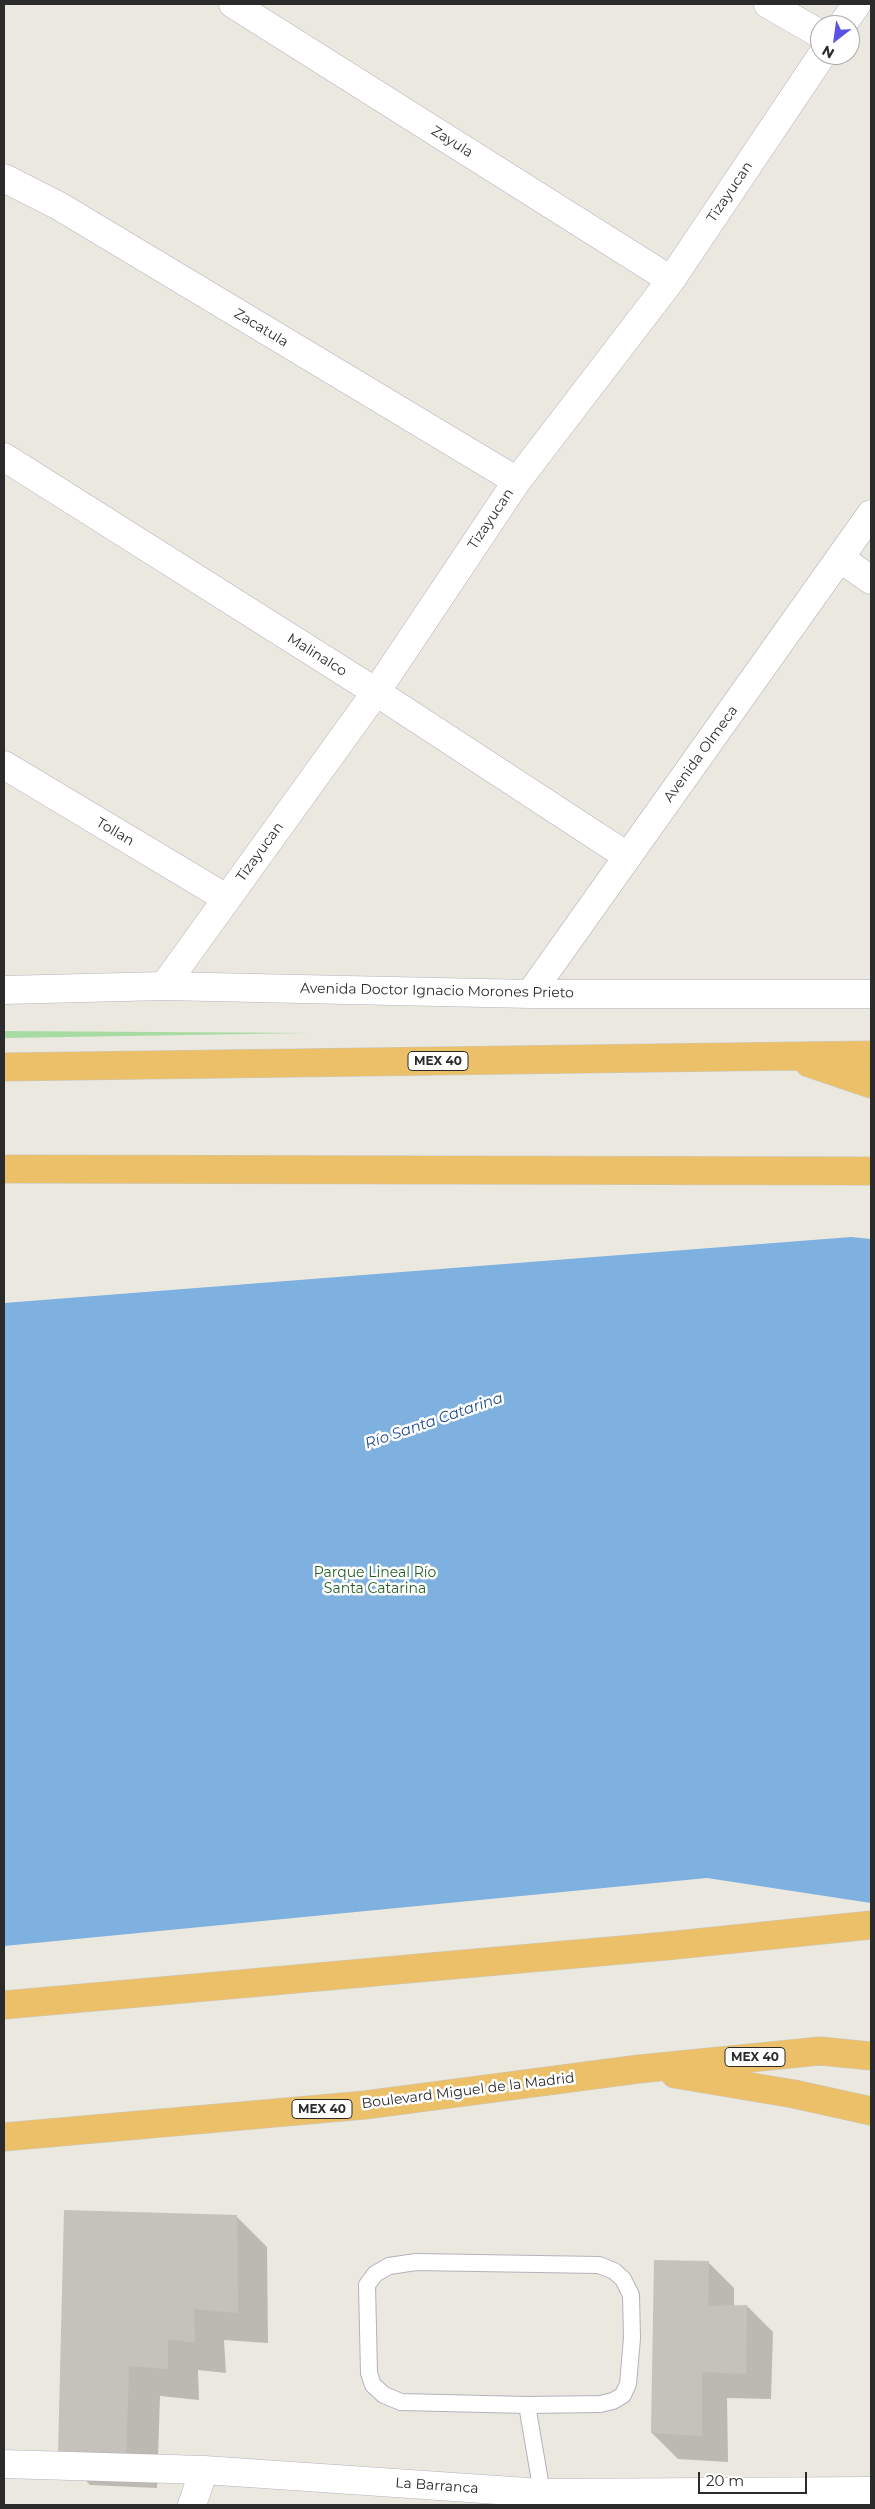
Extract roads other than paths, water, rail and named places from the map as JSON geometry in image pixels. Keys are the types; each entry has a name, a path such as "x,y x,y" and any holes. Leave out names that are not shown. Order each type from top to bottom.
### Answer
{"highway":[{"name":"MEX 40","path":"4,1067 871,1055"},
{"path":"787,1056 871,1084"},
{"path":"4,1169 871,1171"},
{"path":"4,2005 666,1946 871,1925"},
{"name":"Boulevard Miguel de la Madrid","path":"4,2137 365,2105 639,2069 820,2051 871,2056"},
{"path":"639,2069 794,2094 871,2111"}],"street":[{"name":"Zayula","path":"233,4 671,280"},
{"path":"768,4 810,28"},
{"path":"849,15 857,4"},
{"name":"Tizayucan","path":"164,986 376,692 517,481 671,280 815,65"},
{"name":"Zacatula","path":"4,178 67,211 517,481"},
{"name":"Malinalco","path":"4,457 376,692 627,856"},
{"name":"Avenida Olmeca","path":"530,994 841,559 871,514"},
{"path":"841,559 871,580"},
{"name":"Tollan","path":"4,765 226,898"},
{"name":"Avenida Doctor Ignacio Morones Prieto","path":"4,990 164,986 530,994 871,994"},
{"name":"La Barranca","path":"4,2464 204,2470 539,2499 871,2491"},
{"path":"192,2505 204,2470"}],"lane":[{"path":"416,2262 599,2265 614,2271 623,2279 631,2295 632,2338 628,2384 623,2395 613,2401 600,2404 527,2405 401,2402 384,2395 373,2385 369,2373 367,2285 375,2274 389,2266 416,2262"},
{"path":"527,2405 539,2499"}],"water":[{"name":"Río Santa Catarina","path":"851,1237 871,1239 871,1903 707,1878 4,1946 4,1303"}],"park label":[{"name":"Parque Lineal Río Santa Catarina","path":"375,1582"}]}
